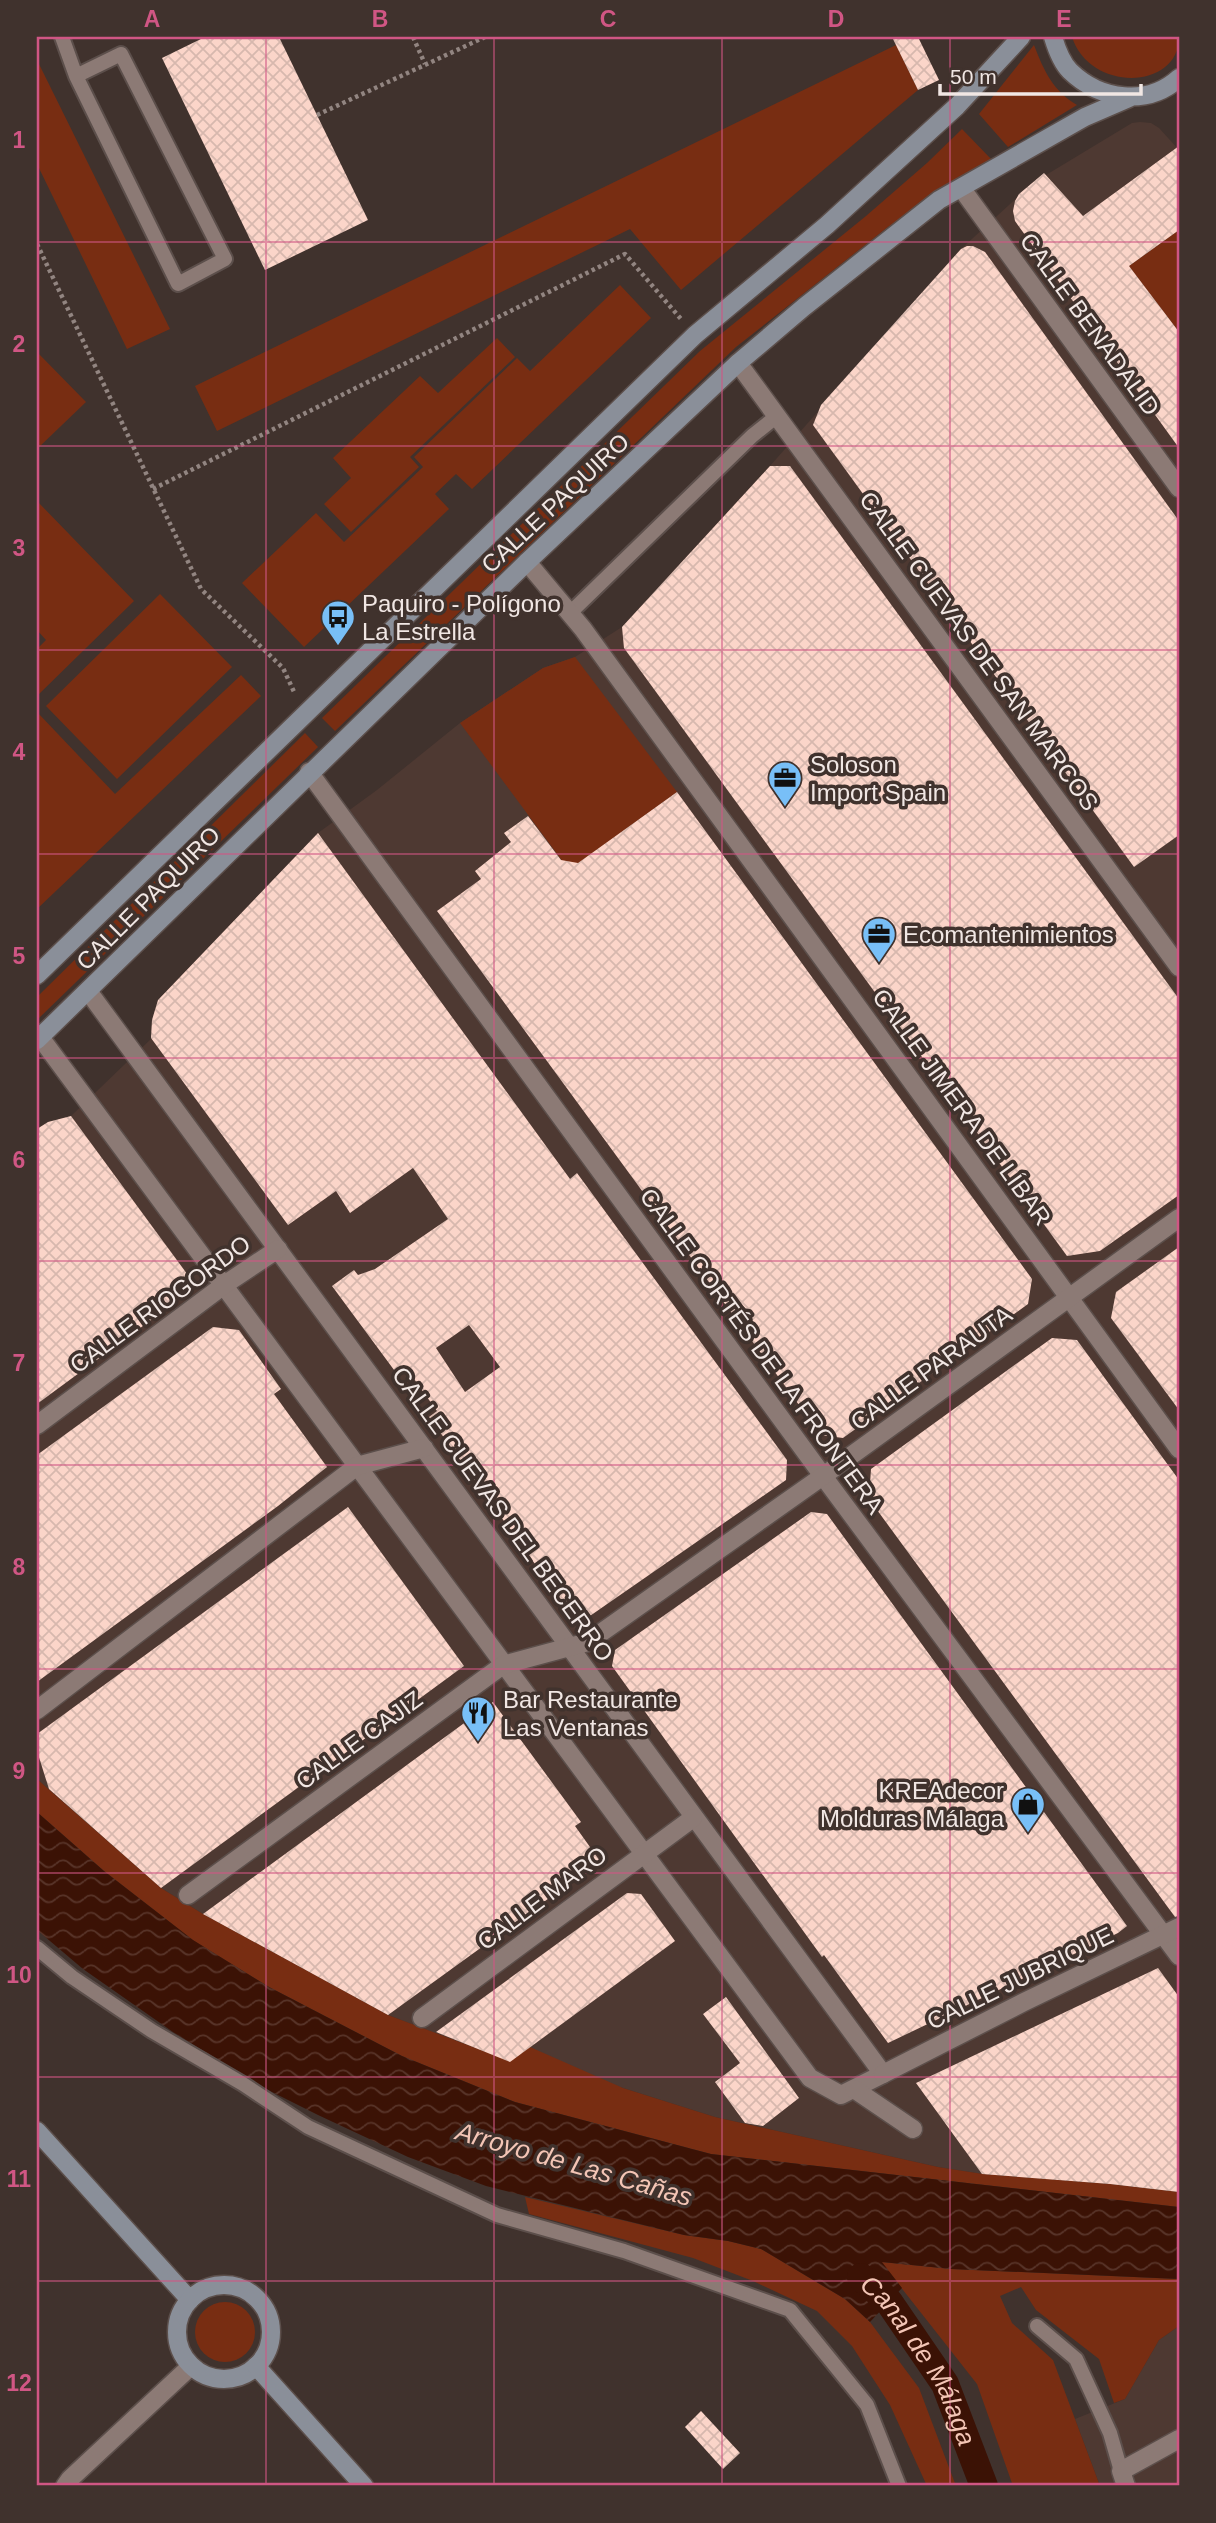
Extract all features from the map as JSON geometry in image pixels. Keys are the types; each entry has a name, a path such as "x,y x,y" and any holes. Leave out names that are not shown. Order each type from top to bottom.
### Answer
{"main road":[{"name":"CALLE PAQUIRO","path":"37,975 695,335 827,225 957,106 1021,37"},
{"path":"1053,37 1068,69 1095,90 1129,98"},
{"name":"CALLE PAQUIRO","path":"38,1038 527,562 738,363 804,307 929,209 962,189 1085,117 1129,98 1177,86"},
{"path":"37,2131 190,2300"},
{"path":"225,2285 241,2288 257,2299 267,2312 271,2338 266,2354 256,2367 242,2375 226,2379 205,2375 191,2366 177,2341 180,2314 190,2300 209,2287 225,2285"},
{"path":"256,2367 364,2486"}],"street":[{"name":"CALLE BENADALID","path":"962,189 1179,488"},
{"name":"CALLE CUEVAS DE SAN MARCOS","path":"738,363 1179,967"},
{"name":"CALLE JIMERA DE LÍBAR","path":"527,562 570,612 1179,1449"},
{"name":"CALLE CORTÉS DE LA FRONTERA","path":"309,772 823,1476 1171,1931 1179,1956"},
{"name":"CALLE CUEVAS DEL BECERRO","path":"88,991 883,2074"},
{"path":"38,1038 224,1285 810,2078 841,2095 883,2074"},
{"name":"CALLE PARAUTA","path":"569,1647 588,1642 823,1476 1179,1218"},
{"name":"CALLE RIOGORDO","path":"37,1425 224,1285 278,1249"},
{"path":"37,1710 358,1466 425,1448"},
{"name":"CALLE CAJIZ","path":"188,1895 503,1665 569,1647"},
{"name":"CALLE MARO","path":"422,2018 693,1818"},
{"name":"CALLE JUBRIQUE","path":"883,2074 1171,1931"},
{"path":"854,2089 913,2129"},
{"path":"64,2484 191,2366"},
{"path":"1124,2479 1179,2439"}],"lane":[{"path":"62,37 76,76 178,284 225,259 121,54 76,76"},
{"path":"570,612 752,436 777,416"},
{"path":"37,1948 72,1977 152,2031 243,2084 308,2127 497,2215 624,2251 790,2310 867,2405 899,2486"},
{"path":"1037,2326 1076,2359 1110,2433 1124,2479"}],"path":[{"path":"413,37 425,65"},
{"path":"317,115 485,37"},
{"path":"37,244 201,589 283,668 304,716"},
{"path":"153,489 625,254 695,335"}],"shaded area":[{"path":"1072,37 1179,37 1175,55 1165,67 1150,75 1132,78 1114,76 1096,68 1082,55"},
{"path":"896,45 918,90 681,290 630,229 217,431 195,386"},
{"path":"1034,45 1050,80 1077,105 1008,147 979,114"},
{"path":"37,60 170,329 127,349 37,164"},
{"path":"1132,123 1151,123 1159,128 1179,150 1179,2192 982,2174 938,2167 715,2117 623,2088 510,2062 388,2015 203,1914 161,1888 37,1779 37,1129 48,1122 71,1116 151,1039 152,1020 158,1000 318,833 377,790 460,723 543,668 575,657 622,627 770,466 961,249 1044,173 1046,175"},
{"path":"962,129 991,159 888,227 736,347 335,731 322,718 700,351 866,216"},
{"path":"1179,230 1179,332 1129,266"},
{"path":"620,285 651,318 472,489 456,474 435,494 449,509 304,647 242,583 316,513 344,542 423,467 414,457 517,358 530,371"},
{"path":"497,338 515,357 410,457 419,467 351,532 324,504 351,478 333,458 420,376 438,393"},
{"path":"37,352 86,402 37,449"},
{"path":"37,501 134,601 37,696 37,649 46,640 37,630"},
{"path":"160,594 232,667 117,779 46,706"},
{"path":"575,657 677,792 569,870 460,723 543,668"},
{"path":"241,675 261,696 37,909 37,714 115,794"},
{"path":"305,733 318,747 37,1020 37,997"},
{"path":"37,1779 161,1888 203,1914 388,2015 510,2061 530,2047 623,2088 715,2117 938,2167 983,2174 1179,2192 1179,2207 711,2154 515,2102 402,2056 269,1987 194,1941 104,1871 37,1812"},
{"path":"525,2197 684,2235 761,2249 845,2299 870,2322 919,2388 956,2486 927,2486 890,2405 852,2346 817,2311 753,2281 693,2258 529,2214"},
{"path":"881,2262 951,2269 1179,2279 1179,2326 1159,2340 1125,2399 1114,2403 1099,2359 1036,2310 1021,2287 1000,2296 1012,2323 1053,2360 1100,2486 1013,2486 977,2384"},
{"path":"219,2302 231,2302 250,2315 255,2332 253,2344 242,2357 231,2362 219,2362 200,2349 195,2338 195,2326 208,2307"},
{"path":"1179,2326 1179,2486 1100,2486 1075,2419 1125,2399 1159,2340"}],"water":[{"name":"Arroyo de Las Cañas","path":"37,1812 104,1871 193,1940 269,1987 402,2056 515,2102 711,2154 1179,2207 1179,2279 951,2269 882,2262 902,2288 870,2322 845,2299 761,2249 684,2235 486,2186 408,2157 260,2086 173,2032 83,1969 37,1930"}],"building":[{"path":"205,37 279,37 368,220 265,270 162,58"},
{"path":"892,37 918,37 939,80 918,90"},
{"path":"1179,146 1179,230 1129,266 1179,332 1179,448 1015,221 1013,211 1019,194 1044,173 1083,216"},
{"path":"967,246 985,252 1179,521 1179,835 1134,867 813,425 821,405 961,249"},
{"path":"770,466 790,466 1179,999 1179,1195 1100,1251 1067,1256 624,648 622,627"},
{"path":"677,792 1032,1279 1028,1304 843,1438 821,1435 437,911 481,879 475,871 511,842 504,833 528,816 561,860 578,863"},
{"path":"318,833 570,1179 577,1173 787,1460 786,1480 587,1618 578,1619 571,1614 429,1417 437,1411 406,1368 397,1374 332,1286 354,1270 358,1275 375,1269 448,1219 413,1168 350,1213 336,1191 288,1225 151,1038 152,1020 158,1000","holes":["469,1325 500,1367 465,1392 436,1348"]},
{"path":"71,1116 193,1282 185,1295 37,1404 37,1129 48,1122"},
{"path":"1179,1247 1179,1410 1111,1318 1116,1292"},
{"path":"213,1327 239,1330 281,1389 274,1394 327,1467 278,1506 37,1682 37,1455"},
{"path":"1052,1338 1077,1340 1179,1480 1179,1916 1175,1917 869,1499 871,1469"},
{"path":"348,1507 464,1666 161,1888 49,1789 37,1751 37,1734"},
{"path":"811,1512 827,1514 1127,1926 1118,1933 888,2043 824,1955 822,1957 612,1666 615,1650"},
{"path":"493,1702 581,1822 575,1826 600,1861 388,2015 203,1914"},
{"path":"627,1893 641,1894 675,1941 510,2062 436,2032"},
{"path":"1158,1968 1179,1997 1179,2192 982,2174 916,2083"},
{"path":"726,1997 799,2098 763,2126 745,2123 715,2082 740,2063 703,2014"},
{"path":"701,2411 740,2453 723,2469 685,2427"}],"waterway":[{"name":"Canal de Málaga","path":"861,2277 889,2302 945,2384 984,2486"}],"place":[{"name":"Paquiro - Polígono La Estrella","path":"338,647"},
{"name":"Soloson Import Spain","path":"785,808"},
{"name":"Ecomantenimientos","path":"879,964"},
{"name":"Bar Restaurante Las Ventanas","path":"478,1743"},
{"name":"KREAdecor Molduras Málaga","path":"1028,1834"}]}
